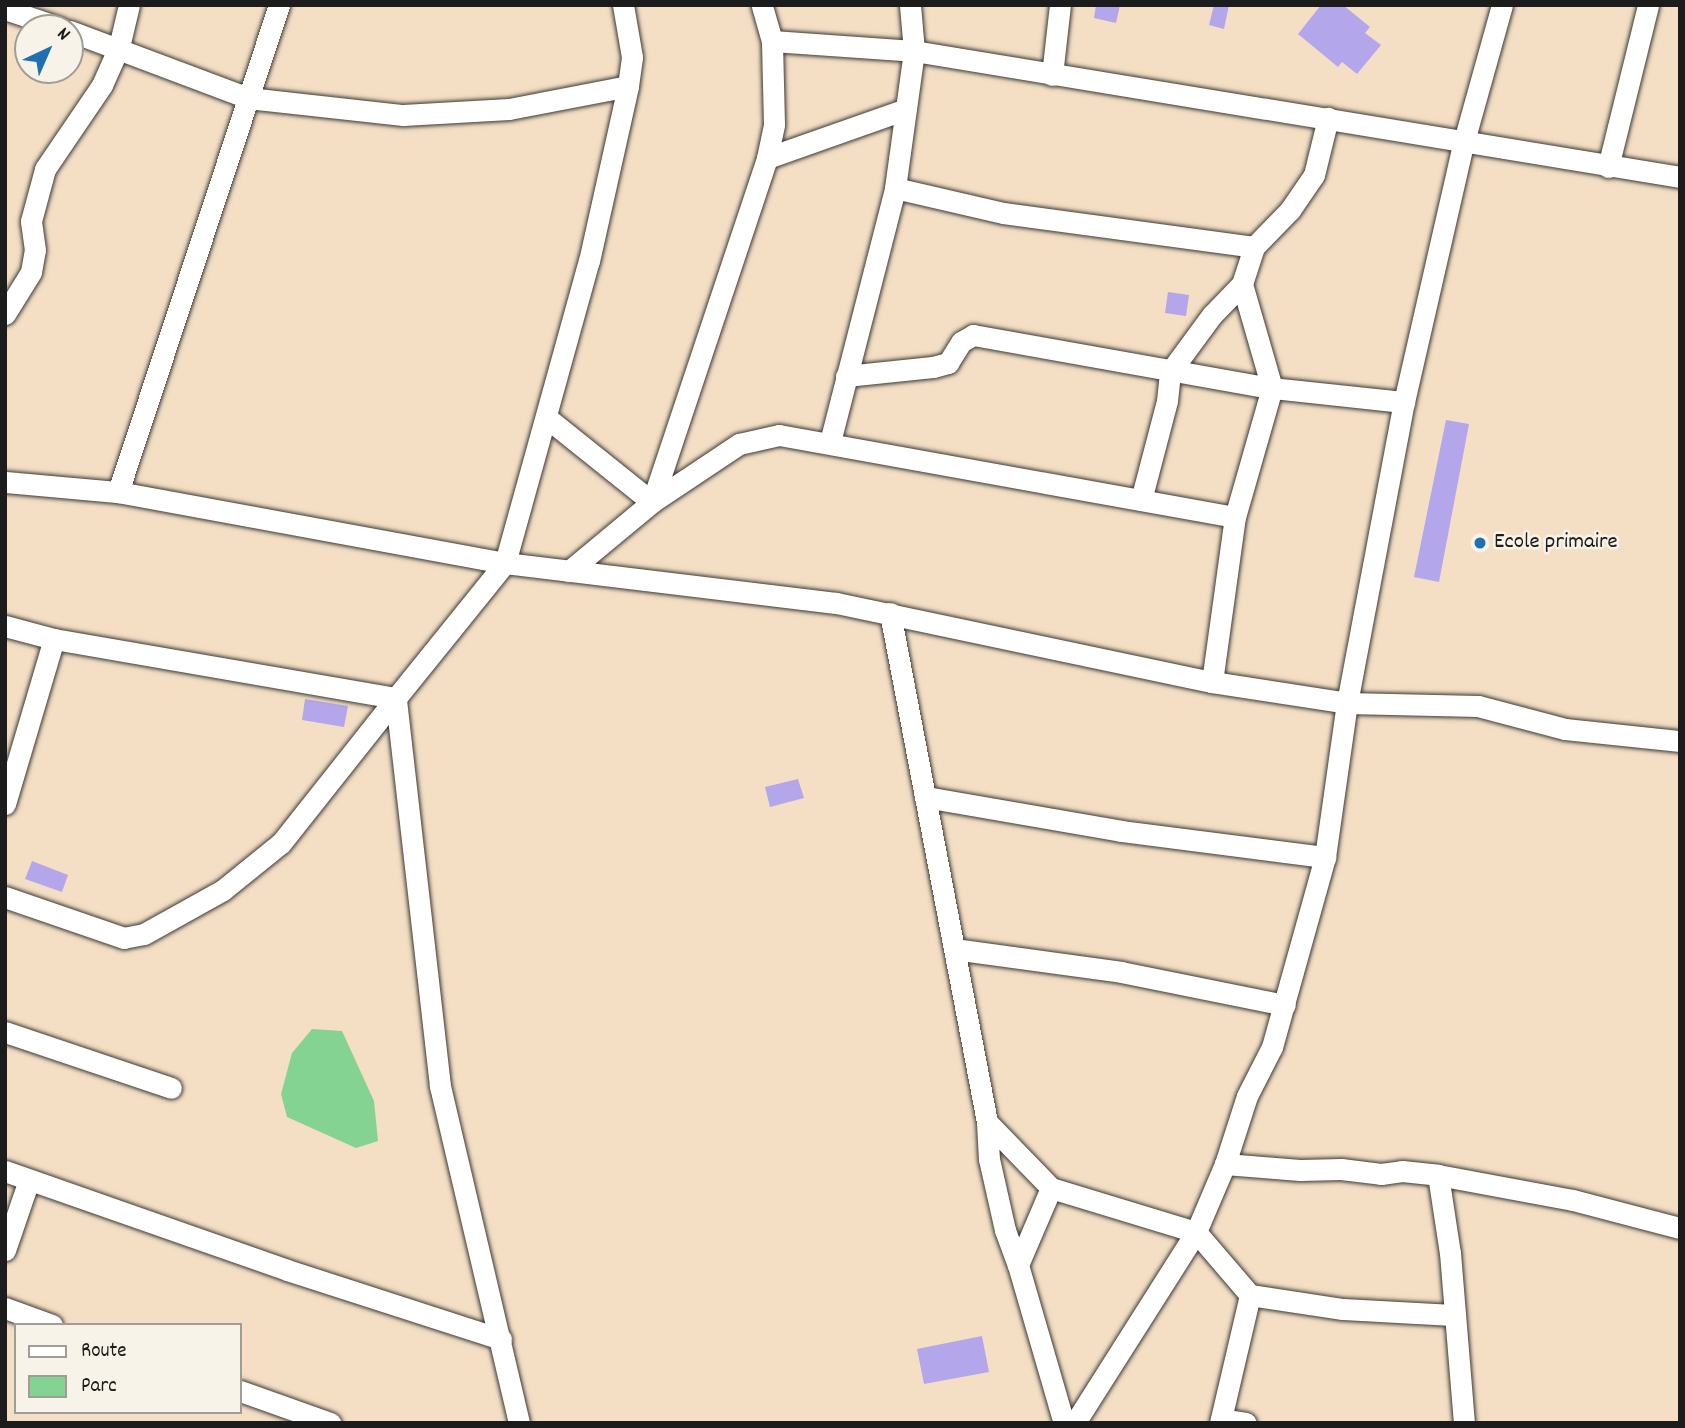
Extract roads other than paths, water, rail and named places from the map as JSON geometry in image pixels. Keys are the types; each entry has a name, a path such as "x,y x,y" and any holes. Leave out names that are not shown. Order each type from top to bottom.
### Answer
{"street":[{"path":"5,314 31,272 35,250 31,221 45,169 81,120 119,47 130,5"},
{"path":"118,492 278,5"},
{"path":"5,897 124,938 144,934 223,890 281,843 505,563 590,261 628,86 632,57 623,5"},
{"path":"652,502 767,158 774,124 772,41 762,5"},
{"path":"1052,75 1060,5"},
{"path":"1075,1423 1196,1232 1225,1164 1247,1096 1272,1046 1285,1005 1325,857 1347,704 1404,402 1465,141 1502,5"},
{"path":"1608,167 1648,5"},
{"path":"830,442 895,188 914,51 915,8"},
{"path":"84,36 248,98 403,115 509,109 628,86"},
{"path":"772,41 914,51 1680,177"},
{"path":"767,158 906,108"},
{"path":"1141,500 1167,401 1170,372 1212,315 1242,284 1254,247 1290,210 1314,175 1328,118"},
{"path":"895,188 1003,212 1254,247"},
{"path":"1212,682 1235,517 1272,388 1242,284"},
{"path":"846,376 948,363 961,342 973,335 1272,388 1404,402"},
{"path":"547,418 652,502"},
{"path":"569,571 652,502 739,444 779,435 830,442 1235,517"},
{"path":"5,482 118,492 505,563 835,603 1212,682 1347,704 1478,706 1564,729 1680,741"},
{"path":"890,613 987,1122 989,1159 1005,1230 1064,1423"},
{"path":"5,626 54,639 396,698"},
{"path":"5,804 54,639"},
{"path":"396,698 440,1086 519,1423"},
{"path":"925,797 1121,831 1325,857"},
{"path":"954,949 1121,972 1285,1005"},
{"path":"5,1032 172,1088"},
{"path":"987,1122 1051,1188 1196,1232 1250,1295 1343,1309 1453,1315"},
{"path":"1225,1164 1300,1170 1341,1169 1381,1174 1402,1171 1438,1175 1573,1200 1680,1228"},
{"path":"5,1171 287,1270 501,1339"},
{"path":"1438,1175 1450,1253 1464,1423"},
{"path":"5,1250 29,1180"},
{"path":"1017,1265 1051,1188"},
{"path":"1246,1423 1220,1421 1250,1295"},
{"path":"5,1308 46,1323"},
{"path":"242,1392 330,1423"}],"place":[{"name":"Ecole primaire","path":"1480,543"}]}
